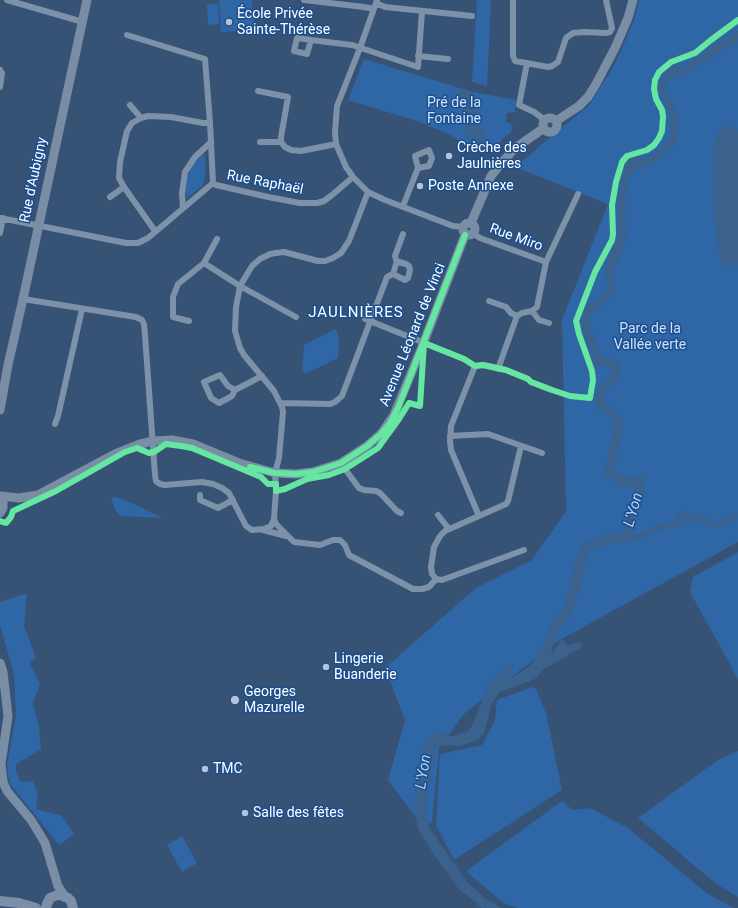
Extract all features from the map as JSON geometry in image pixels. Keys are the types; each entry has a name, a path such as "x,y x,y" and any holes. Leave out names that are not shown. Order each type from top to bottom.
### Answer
{"main road":[{"path":"19,904 49,902 56,895 68,898 75,907"},
{"path":"0,901 36,908"}],"street":[{"path":"7,0 83,22"},
{"name":"Rue d'Aubigny","path":"0,410 8,365 87,0"},
{"path":"304,0 364,7 375,4 385,7 472,16"},
{"path":"513,0 513,56 515,61 548,67 558,62 566,38 573,33 584,32 604,34 610,32 612,28 606,0"},
{"name":"Avenue Léonard de Vinci","path":"2,509 10,501 44,493 115,454 140,444 153,441 172,440 193,444 239,464 275,473 296,474 313,472 341,463 367,446 381,434 390,423 398,408 468,230 491,176 514,149 544,124 548,132 554,130 556,127 556,121 579,106 588,97 615,48 628,18 633,0"},
{"path":"261,530 271,526 274,519 276,491 275,473 279,458 283,412 281,403 274,391 244,355 237,340 235,314 240,286 252,266 260,259 270,254 284,252 318,261 325,261 341,253 349,241 368,192 353,177 336,144 335,132 337,106 360,48 375,4"},
{"path":"311,40 352,45 418,67 422,11"},
{"path":"0,233 2,218 132,243 143,241 213,183 205,59 127,35"},
{"path":"418,56 448,59"},
{"path":"527,63 519,105 534,112 544,124"},
{"path":"0,70 2,73 0,87"},
{"path":"258,91 288,97 281,128 281,142 285,147 296,151 336,144"},
{"path":"130,105 141,118"},
{"path":"156,231 119,178 119,170 127,131 132,124 141,118 148,116 159,116 210,123"},
{"path":"183,208 182,193 186,172 195,157 211,142"},
{"path":"260,142 281,142"},
{"path":"403,206 418,168"},
{"name":"Rue Raphaël","path":"213,183 268,197 313,204 324,201 353,177"},
{"path":"110,197 124,187"},
{"name":"Rue Miro","path":"368,192 453,226 468,230 480,238 546,262 537,307 532,311"},
{"path":"546,262 578,194"},
{"path":"393,274 397,263 395,256 403,234"},
{"path":"189,321 173,317 173,297 178,284 204,263 217,239"},
{"path":"204,263 240,286 296,317"},
{"path":"393,274 406,280 410,274 409,266 403,263 397,263"},
{"path":"281,403 330,404 339,400 344,392 368,320 387,277 393,274"},
{"path":"23,299 136,317 142,320 145,330 156,481 165,485 202,482 213,484 226,490 249,528 252,530 261,530 286,536"},
{"path":"489,301 506,307 511,313 517,316"},
{"path":"55,424 82,309"},
{"path":"498,369 517,316 522,313 532,311 539,320 549,323"},
{"path":"368,320 464,359 475,366 483,365 506,370 552,390"},
{"name":"Rue d'Aubigny","path":"0,390 8,365"},
{"path":"475,366 451,426 450,436 451,450 480,516"},
{"path":"235,390 228,386 220,375 204,382 211,398 220,403 232,396 235,390 262,376"},
{"path":"450,436 488,434 542,453"},
{"path":"521,446 506,504 445,531 440,536 434,547 431,567 432,574 436,579 442,580 524,550"},
{"path":"345,469 359,488 380,493 397,511 401,513"},
{"path":"200,495 200,500 218,508 233,500"},
{"path":"0,496 2,509"},
{"name":"Avenue Léonard de Vinci","path":"0,496 19,498"},
{"path":"438,515 449,530"},
{"path":"274,519 276,524 286,536 294,542 316,545 324,544 333,540 340,540 345,545 349,555 413,589 429,587 436,579"},
{"path":"0,663 3,672 8,716 1,764 3,782 7,791 31,820 45,843 58,886 64,896"},
{"path":"49,902 52,867"}],"green space":[{"path":"219,0 252,0 254,30 221,32"},
{"path":"477,0 491,0 487,86 472,82"},
{"name":"Parc de la Vallée verte","path":"639,0 738,0 738,542 558,641 464,714 439,749 432,822 424,828 388,780 405,720 385,668 476,588 532,560 566,511 562,320 608,204 515,167 589,105 615,64 634,20"},
{"path":"207,4 218,4 219,24 208,25"},
{"name":"Pré de la Fontaine","path":"364,59 473,92 516,100 515,112 507,113 506,122 513,125 511,133 503,138 495,149 488,150 483,153 448,134 420,122 348,100"},
{"path":"203,154 205,155 206,171 204,182 202,186 187,198 184,188 186,179 193,164"},
{"path":"336,329 339,337 338,358 305,374 302,370 304,345"},
{"path":"111,497 121,498 163,518 121,516 115,510"},
{"path":"738,552 738,679 690,592 693,577"},
{"path":"27,593 24,626 36,658 29,662 40,684 33,703 39,727 41,749 16,764 16,772 21,782 33,781 38,794 36,809 62,816 74,834 59,845 11,785 8,776 7,765 16,715 14,674 0,625 0,602"},
{"path":"532,687 536,689 546,713 562,790 454,860 436,825 440,754 482,745 495,720 497,700"},
{"path":"738,751 738,897 715,883 638,818 718,760"},
{"path":"562,801 573,810 590,808 628,828 708,894 734,908 517,908 502,902 466,871"},
{"path":"182,836 197,863 182,872 167,845"}],"water":[{"name":"L'Yon","path":"738,30 738,39 736,42 690,72 673,78 667,84 665,91 677,113 679,126 677,137 675,143 660,158 648,166 637,168 630,177 627,184 625,203 626,239 621,255 615,266 613,277 615,288 604,303 593,310 590,319 592,333 601,355 606,359 617,360 620,364 620,371 617,381 607,391 604,397 606,404 619,415 624,423 614,468 618,474 630,478 646,475 642,482 645,486 645,491 636,510 636,525 632,536 665,522 676,522 676,515 683,511 688,513 691,517 699,513 711,522 722,523 724,517 729,514 738,515 738,519 732,519 722,527 709,526 701,520 690,523 683,516 681,518 681,524 677,528 666,528 637,540 609,544 589,551 585,558 583,577 576,602 553,644 551,653 562,639 566,644 570,645 580,642 583,645 582,647 544,669 535,679 500,692 492,703 484,733 477,740 460,746 441,745 436,747 427,793 426,811 429,827 467,882 486,899 502,908 482,908 458,888 418,829 415,811 415,793 424,745 430,736 431,738 435,735 434,733 446,732 449,736 452,736 467,732 472,726 488,686 496,676 504,669 515,664 508,676 511,678 523,671 532,663 541,649 552,623 564,609 580,546 584,543 610,534 620,534 624,530 628,509 636,489 633,487 626,487 615,482 607,476 604,471 616,424 611,417 600,411 596,404 595,395 599,387 610,376 611,370 609,367 597,366 593,362 583,333 581,314 584,307 601,297 607,289 608,282 605,272 609,255 617,242 618,197 625,166 629,159 634,155 644,159 650,157 666,143 670,137 671,125 669,113 658,90 659,84 671,67 685,67 692,59 701,56 711,46 726,39"},
{"path":"458,88 473,92 488,150 484,151 479,143 468,138"},
{"path":"729,124 738,131 738,264 728,267 721,263 713,213 713,151 718,132"}],"cycle path":[{"path":"0,521 6,523 11,517 13,511 56,491 125,452 137,448 149,453 154,452 166,444 192,448 261,477 268,484 276,484 276,491 285,489 307,479 329,475 345,469 378,448 409,403 420,406 424,343 464,359 475,366 483,365 506,370 552,390 570,396 590,398 593,380 592,371 576,321 595,272 612,240 612,205 616,182 622,162 627,156 647,150 654,145 662,131 662,110 656,99 654,89 655,80 659,72 671,62 695,53 738,20"},
{"path":"250,467 275,473 296,474 313,472 341,463 367,446 381,434 390,423 398,408 465,235"}],"place":[{"name":"École Privée Sainte-Thérèse","path":"229,22"},
{"name":"Crèche des Jaulnières","path":"449,156"},
{"name":"Poste Annexe","path":"420,186"},
{"name":"Lingerie Buanderie","path":"326,667"},
{"name":"Georges Mazurelle","path":"235,700"},
{"name":"TMC","path":"205,769"},
{"name":"Salle des fêtes","path":"245,813"}],"district":[{"name":"JAULNIÈRES","path":"356,313"}]}
